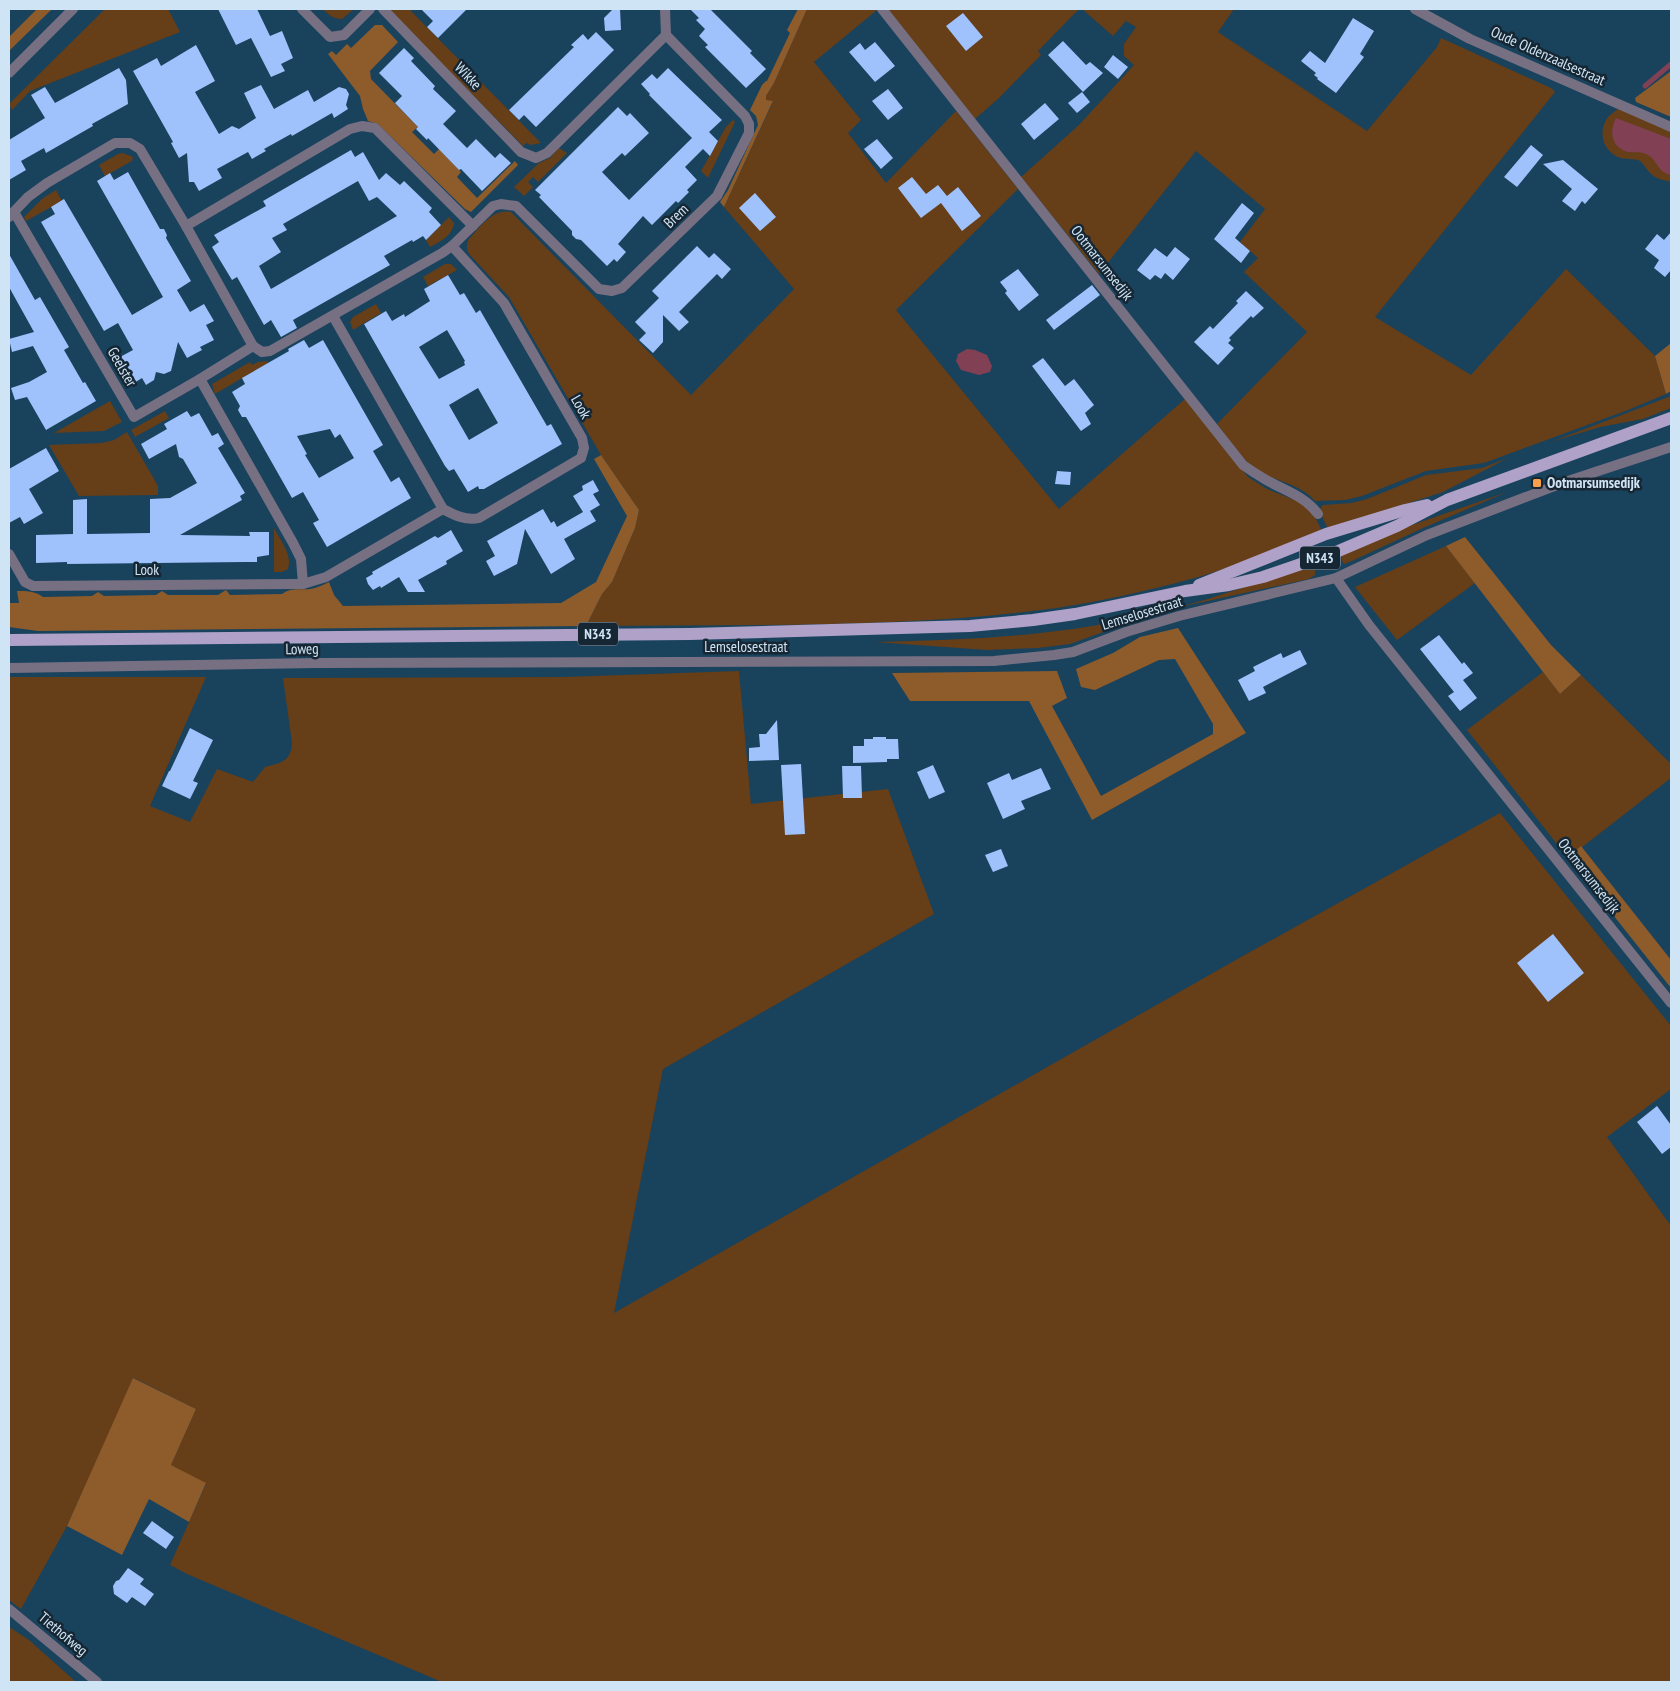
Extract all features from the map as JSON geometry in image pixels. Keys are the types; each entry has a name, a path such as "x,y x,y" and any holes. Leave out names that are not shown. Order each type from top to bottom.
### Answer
{"main road":[{"name":"N343","path":"9,640 699,634 970,626 1076,614 1263,577 1314,560 1397,526 1448,500 1671,418"},
{"name":"N343","path":"1185,591 1326,534 1405,510 1448,500"}],"street":[{"path":"9,73 73,9"},
{"path":"302,9 330,37 344,35 370,9"},
{"name":"Wikke","path":"383,9 521,152 536,158 547,153 666,35"},
{"path":"665,9 666,35"},
{"name":"Ootmarsumsedijk","path":"882,9 1243,465 1264,479 1302,498 1318,514"},
{"name":"Oude Oldenzaalsestraat","path":"1415,9 1470,38 1671,128"},
{"name":"Brem","path":"474,226 493,206 501,204 516,206 599,289 612,291 622,288 717,196 749,134 749,124 746,116 666,35"},
{"path":"186,226 350,129 362,126 375,128 474,226 452,246 270,351 262,352 253,346"},
{"name":"Geelster","path":"115,143 130,143 140,149 186,226 253,346 134,417 11,215 28,197 47,182 115,143"},
{"name":"Look","path":"9,554 25,582 34,586 303,584 326,577 443,509 454,515 472,520 479,518 581,458 584,448 582,438 504,303 452,246"},
{"path":"332,316 443,509"},
{"path":"200,379 293,543 301,559 303,584"},
{"name":"Lemselosestraat","path":"595,662 994,661 1073,652 1126,632 1180,616 1336,578 1427,535 1565,482 1671,447"},
{"name":"Ootmarsumsedijk","path":"1336,578 1370,625 1671,1003"},
{"name":"Loweg","path":"9,668 327,663 595,662"},
{"name":"Tiethofweg","path":"9,1610 96,1682"}],"shaded area":[{"path":"37,9 52,9 9,51 9,37"},
{"path":"105,9 168,9 180,32 30,91 12,110 9,104"},
{"path":"323,9 354,9 342,19 331,16"},
{"path":"391,9 409,9 541,143 531,145 526,143 523,146 393,14"},
{"path":"798,9 807,9 774,83 766,96 766,100 773,101 724,207 720,202 728,190 758,125 756,116 750,110 762,85 767,81 790,33 787,30"},
{"path":"807,9 877,10 814,62 861,120 848,133 886,183 956,111 1018,189 896,310 1059,509 1185,399 1248,477 1267,489 1307,505 1322,531 1250,560 1195,578 1117,597 1057,608 998,615 881,622 586,626 602,594 612,582 635,528 639,510 601,455 509,297 469,253 468,241 487,220 498,213 511,212 691,395 794,289 724,207 773,102 766,100 766,96 774,83"},
{"path":"888,9 1079,9 1038,51 1041,55 999,98 975,119"},
{"path":"1082,9 1234,9 1218,32 1367,131 1437,47 1441,38 1551,88 1555,92 1375,317 1471,375 1566,269 1655,356 1666,394 1484,463 1426,471 1362,496 1345,500 1315,501 1294,486 1254,468 1239,453 1217,424 1307,332 1244,272 1258,258 1240,242 1265,209 1196,151 1099,274 1021,177 1079,125 1134,65 1124,56 1124,44 1136,27 1126,21 1113,36"},
{"path":"375,25 382,25 398,42 370,71 371,79 418,127 412,132 434,154 439,149 461,172 457,177 477,198 515,161 518,165 471,212 465,209 378,124 368,121 360,96 328,54 332,51 336,55 347,44 351,48"},
{"path":"1671,71 1671,117 1636,102 1635,98"},
{"path":"1618,109 1671,131 1671,182 1655,177 1640,161 1621,158 1610,152 1604,142 1604,125 1606,120"},
{"path":"1616,118 1671,139 1671,175 1666,174 1660,169 1648,155 1625,151 1616,145 1612,132"},
{"path":"733,120 735,122 708,178 701,171 726,127"},
{"path":"559,148 567,153 538,182 533,177 528,182 533,187 524,196 514,187 539,163 550,158"},
{"path":"123,153 133,157 132,161 105,176 99,165"},
{"path":"56,190 62,201 26,221 24,217 43,198"},
{"path":"449,217 454,223 449,235 430,247 426,240"},
{"path":"445,264 451,264 457,270 428,286 423,277"},
{"path":"376,304 381,313 353,330 350,322 353,317"},
{"path":"1671,343 1671,391 1666,394 1655,356"},
{"path":"967,349 987,355 992,366 990,372 979,375 961,370 956,361 958,354"},
{"path":"267,361 268,363 215,394 212,384 250,362 252,365"},
{"path":"1671,396 1671,408 1643,419 1600,427 1551,442"},
{"path":"110,401 122,422 104,431 54,433"},
{"path":"165,411 169,418 135,437 131,430"},
{"path":"127,432 158,486 158,495 79,496 49,445 102,443 114,440"},
{"path":"601,455 639,510 635,528 612,582 602,594 586,626 38,631 9,627 9,603 19,603 17,591 34,592 43,597 92,596 98,592 104,596 156,595 162,591 168,595 218,595 226,590 230,595 282,594 292,590 315,588 329,582 334,595 343,606 561,603 596,582 627,516 594,459"},
{"path":"1508,458 1443,492 1328,529 1319,510 1323,505 1351,503 1367,499 1426,475 1482,468"},
{"path":"1507,492 1352,561 1344,564 1342,560 1343,549"},
{"path":"274,528 289,558 288,569 282,572 274,572"},
{"path":"1465,537 1551,645 1581,675 1560,694 1446,546"},
{"path":"1446,546 1475,583 1397,640 1355,587"},
{"path":"1312,565 1315,569 1315,575 1309,579 1180,607 1208,599"},
{"path":"1162,611 1070,644 1038,648 987,650 875,642 948,640 1020,635 1091,626"},
{"path":"1178,628 1246,733 1092,820 1029,701 910,701 892,673 1057,671 1067,698 1052,706 1101,796 1213,734 1213,724 1175,659 1159,660 1095,690 1081,687 1076,669 1113,653 1140,637"},
{"path":"739,671 751,804 888,789 934,914 663,1069 614,1313 1241,957 1500,813 1671,1026 1671,1089 1607,1137 1671,1226 1671,1682 442,1682 187,1574 170,1565 206,1484 171,1465 196,1409 134,1378 67,1526 21,1609 9,1600 9,677 206,677 150,806 190,822 217,769 253,782 265,767 280,763 287,758 292,743 283,678 565,677"},
{"path":"1543,672 1560,694 1581,675 1671,764 1671,778 1568,858 1467,730"},
{"path":"1581,846 1671,960 1671,988 1568,858"},
{"path":"133,1378 196,1409 171,1465 206,1483 189,1522 149,1499 122,1555 67,1526"},
{"path":"9,1627 29,1640 76,1682 9,1682"}],"building":[{"path":"218,9 257,9 270,36 282,31 293,58 281,64 285,71 271,77 251,38 236,45"},
{"path":"421,9 467,9 438,38 427,27 433,21"},
{"path":"613,9 620,9 621,30 605,31 604,18"},
{"path":"690,9 710,9 752,51 750,53 766,69 746,88 705,47 708,45 699,36 705,29 696,20 699,18"},
{"path":"963,13 983,37 966,51 946,26"},
{"path":"1353,18 1374,31 1360,54 1364,57 1336,93 1317,79 1314,75 1316,73 1301,61 1310,51 1325,63"},
{"path":"596,32 614,50 536,127 524,115 519,120 509,110 574,47 571,45 583,34 588,40"},
{"path":"1063,41 1086,65 1090,62 1103,73 1083,92 1048,55"},
{"path":"875,42 895,66 875,82 849,52 860,43 865,50"},
{"path":"196,45 215,81 195,92 219,134 232,126 239,129 256,118 244,93 261,85 274,109 308,90 314,102 339,87 346,89 349,94 346,105 348,109 334,118 332,113 292,136 291,134 264,149 266,151 252,159 248,152 217,169 222,178 199,191 194,182 189,182 187,153 179,158 171,143 173,142 133,71 157,58 161,66"},
{"path":"404,48 414,58 411,61 435,86 433,89 456,111 443,124 467,148 476,139 495,158 500,153 511,163 482,191 428,138 427,140 416,129 418,127 395,103 402,96 379,73"},
{"path":"1113,55 1128,67 1118,79 1104,67"},
{"path":"119,68 126,80 128,104 46,153 44,148 21,161 26,170 9,180 9,140 45,118 31,95 45,87 55,103"},
{"path":"668,68 722,120 709,132 718,141 710,156 703,149 685,167 697,180 687,190 689,192 678,203 676,201 652,225 643,216 618,244 626,252 617,262 614,259 607,266 581,240 576,239 572,235 572,231 539,197 541,195 535,190 618,107 627,116 630,113 649,133 625,156 622,153 602,172 629,200 692,138 649,95 641,84 652,74 657,79"},
{"path":"888,89 903,108 888,120 872,101"},
{"path":"1082,92 1090,102 1077,113 1068,103"},
{"path":"1045,103 1059,119 1034,140 1021,124"},
{"path":"877,139 893,158 881,169 864,149"},
{"path":"1531,145 1543,155 1517,187 1504,177"},
{"path":"351,150 355,157 363,152 379,180 386,173 400,185 404,181 432,208 429,212 441,225 426,240 423,236 413,242 412,240 384,256 390,265 293,320 297,328 281,337 271,320 264,325 237,277 232,280 212,247 219,242 214,235 266,206 263,201","holes":["358,181 369,201 377,197 397,216 271,289 259,266 281,252 272,238 287,230 283,224"]},
{"path":"1563,160 1598,189 1585,204 1582,201 1575,211 1562,201 1572,189 1543,164"},
{"path":"128,172 160,229 164,229 167,235 166,238 191,281 177,290 190,312 204,304 214,321 206,325 214,340 200,347 202,350 187,358 178,342 171,371 164,374 156,372 154,380 146,385 142,378 134,383 120,357 133,350 118,323 104,331 41,222 55,214 51,207 64,199 132,315 163,297 97,181 110,173 114,180"},
{"path":"912,177 926,194 938,185 947,196 958,187 981,216 962,231 941,203 921,218 898,188"},
{"path":"755,193 776,217 760,231 739,208"},
{"path":"1242,203 1254,213 1235,238 1250,251 1241,263 1214,239"},
{"path":"1671,232 1671,270 1665,277 1654,268 1659,260 1645,249 1657,234 1664,240"},
{"path":"697,246 709,258 714,253 731,269 722,279 717,274 679,312 689,322 679,331 663,315 663,342 653,353 639,340 646,333 635,322 659,298 652,291"},
{"path":"1175,247 1190,259 1173,280 1165,273 1161,279 1155,275 1150,280 1137,270 1155,248 1167,257"},
{"path":"9,254 35,300 40,297 69,347 64,350 96,401 46,430 27,397 15,400 11,388 29,382 47,372 33,346 12,352 9,339 34,332 9,287"},
{"path":"1018,269 1039,295 1019,311 1005,293 1007,291 1000,282"},
{"path":"448,275 460,295 464,293 476,313 480,310 547,426 551,424 562,444 484,489 479,489 478,486 468,492 454,469 449,471 445,466 364,324 386,311 392,321 404,314 405,317 430,301 424,289","holes":["447,330 465,361 465,365 439,379 419,347","478,388 498,423 469,440 449,405"]},
{"path":"1092,285 1100,295 1054,330 1046,320"},
{"path":"1246,291 1264,308 1253,318 1251,316 1229,338 1231,340 1228,343 1234,348 1218,365 1194,342 1210,326 1213,329 1238,303 1236,301"},
{"path":"304,340 309,348 323,340 383,445 373,451 391,482 399,477 411,498 327,547 313,523 319,520 303,492 292,498 246,417 242,417 238,410 240,406 232,392 245,384 242,378 289,351 288,349","holes":["330,429 335,438 340,434 354,458 319,478 305,455 307,454 297,436"]},
{"path":"1043,358 1065,386 1074,379 1094,405 1085,413 1091,424 1081,431 1032,366"},
{"path":"187,411 191,417 199,413 212,436 218,433 224,444 218,448 245,493 240,496 242,500 180,535 250,536 249,532 269,532 269,555 257,557 257,562 36,563 36,535 73,534 73,500 87,499 87,534 150,533 150,499 170,498 197,483 183,459 179,457 176,444 149,459 141,444 167,429 164,424"},
{"path":"46,448 59,471 29,489 43,513 24,524 20,517 9,523 9,469"},
{"path":"1057,471 1071,472 1070,485 1055,484"},
{"path":"593,480 599,491 593,494 600,505 590,511 596,521 564,539 575,559 551,574 525,529 517,564 494,576 486,561 495,556 487,541 543,509 551,523 554,521 557,527 583,512 573,496 583,490 582,486"},
{"path":"451,530 463,551 446,561 447,564 418,580 425,592 408,592 399,577 381,588 380,586 373,590 368,584 366,578 373,574 372,572 435,536 438,538"},
{"path":"1439,635 1462,664 1464,662 1473,673 1463,680 1477,698 1460,711 1448,696 1454,692 1420,649"},
{"path":"1300,650 1307,664 1263,687 1266,693 1249,701 1238,680 1255,671 1253,667 1281,653 1283,658"},
{"path":"777,720 779,760 749,761 749,748 760,747 759,734 766,734"},
{"path":"190,728 213,740 193,781 198,783 190,799 162,786"},
{"path":"873,737 898,739 899,759 887,759 887,762 853,763 853,746 864,746 864,739 873,739"},
{"path":"801,764 805,834 785,835 781,765"},
{"path":"933,765 945,792 929,799 917,772"},
{"path":"842,766 861,766 862,798 843,798"},
{"path":"1041,768 1051,789 1021,801 1025,809 1003,819 987,783 1009,773 1012,780"},
{"path":"1001,849 1008,866 993,872 985,855"},
{"path":"1553,934 1584,973 1548,1002 1517,963"},
{"path":"1657,1106 1671,1125 1671,1147 1662,1154 1637,1122"},
{"path":"152,1521 174,1537 166,1549 143,1533"},
{"path":"128,1568 144,1579 140,1584 154,1594 145,1606 132,1597 127,1603 114,1594 113,1586"}],"waterway":[{"path":"1645,86 1671,64"}],"place":[{"name":"Ootmarsumsedijk","path":"1537,483"}]}
